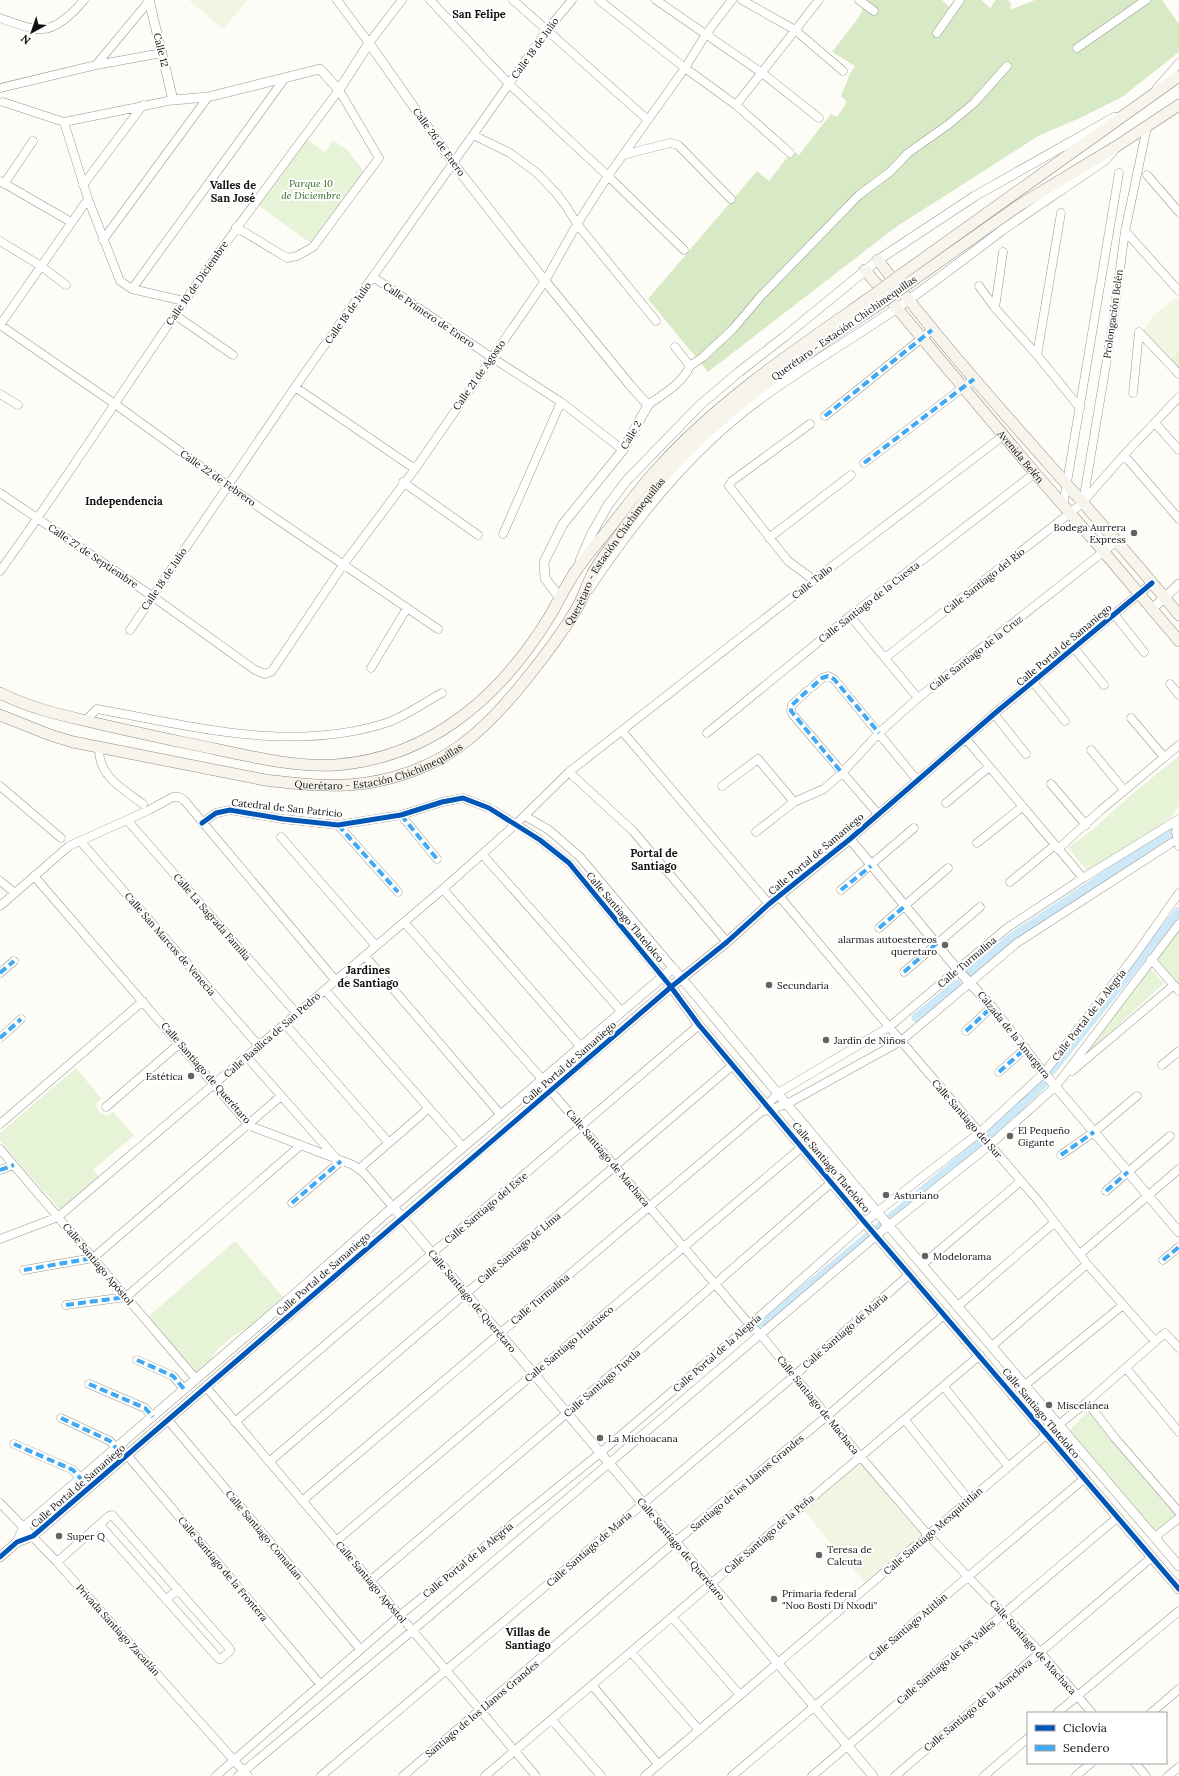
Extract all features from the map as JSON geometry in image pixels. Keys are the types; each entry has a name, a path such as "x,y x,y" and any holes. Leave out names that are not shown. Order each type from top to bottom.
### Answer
{"main road":[{"name":"Querétaro - Estación Chichimequillas","path":"0,714 50,736 99,748 265,780 295,784 344,785 367,783 414,771 448,754 467,742 494,718 542,659 579,605 592,575 633,515 695,444 735,407 772,378 1137,105 1179,76"},
{"name":"Querétaro - Estación Chichimequillas","path":"906,278 1018,206 1148,127 1179,105"},
{"name":"Avenida Belén","path":"878,260 932,330 1067,483 1179,615"},
{"name":"Avenida Belén","path":"865,270 1003,436 1140,593 1179,641"},
{"name":"Querétaro - Estación Chichimequillas","path":"0,693 39,710 134,733 289,763 334,765 362,762 409,748 461,718 485,698 508,673 526,650 551,613 559,597 577,570 658,468 688,438 725,403 764,372 871,303"}],"street":[{"path":"0,18 37,30 53,26 68,18 84,0"},
{"path":"96,65 150,0"},
{"name":"Calle 12","path":"150,0 173,100"},
{"name":"Calle 26 de Enero","path":"337,0 454,163 545,281"},
{"name":"Calle 10 de Diciembre","path":"0,571 38,519 184,301 236,227 339,90 369,43 402,0"},
{"path":"430,0 509,84 608,176 684,250"},
{"path":"513,0 648,120"},
{"name":"Calle 18 de Julio","path":"130,630 295,387 372,277 547,30 572,0"},
{"path":"599,0 685,68 736,105 790,153"},
{"path":"656,0 762,73 819,118"},
{"name":"Calle 21 de Agosto","path":"265,674 272,671 342,565 415,469 545,281 608,176 685,68 706,34 732,0"},
{"path":"742,0 795,30 843,71"},
{"path":"736,105 819,0"},
{"path":"859,0 874,11"},
{"path":"937,33 960,0"},
{"path":"1077,48 1146,0"},
{"path":"0,88 96,65 162,53"},
{"path":"1150,97 1179,63"},
{"path":"545,281 648,405 671,390 687,372 690,366 703,357 733,329 789,266 859,195 891,171 908,154 949,124 974,103 1007,66"},
{"path":"1,105 64,122 143,105 173,100 208,97 320,69 339,90 379,158 313,247 297,256 287,258 236,227"},
{"path":"132,288 285,78"},
{"path":"103,240 208,97"},
{"path":"83,185 143,105"},
{"path":"577,570 591,535 608,506 627,480 653,451 706,400 878,260 975,196 1088,131 1137,105"},
{"path":"64,122 83,185 120,281 132,288 184,301"},
{"name":"Prolongación Belén","path":"1083,502 1112,329 1125,231 1148,127"},
{"path":"473,135 510,153 537,173 566,206 578,224 656,321"},
{"path":"33,141 2,183 71,222"},
{"path":"624,155 670,143 678,145 731,199"},
{"path":"579,605 625,536 647,508 712,439 757,402 896,309 1003,230 1105,160 1117,146"},
{"name":"Prolongación Belén","path":"1066,510 1067,483 1119,173"},
{"path":"1147,175 1179,212"},
{"path":"0,325 88,199"},
{"path":"1037,355 1061,213"},
{"path":"1125,231 1179,291"},
{"path":"0,241 41,266 66,285"},
{"path":"994,308 1003,252"},
{"name":"Calle Primero de Enero","path":"372,277 561,402 623,450"},
{"path":"979,286 994,308 1037,355 1080,408"},
{"path":"175,315 233,354"},
{"name":"Calle 22 de Febrero","path":"0,325 115,404 228,486 438,629"},
{"path":"826,416 932,330"},
{"path":"1133,393 1139,332 1179,374"},
{"path":"675,347 690,366"},
{"path":"864,463 974,379"},
{"path":"295,387 415,469"},
{"path":"0,394 18,405"},
{"name":"Calle Santiago del Río","path":"885,658 1066,510 1083,502 1124,455 1156,423 1179,397"},
{"path":"503,534 561,402"},
{"name":"Calle 2","path":"559,597 545,578 544,562 563,524 623,450 648,405"},
{"path":"1156,423 1179,450"},
{"path":"810,424 732,481 729,486 788,561 814,580"},
{"name":"Calle Tallo","path":"622,731 814,580 1003,436"},
{"path":"1124,455 1179,519"},
{"name":"Calle Santiago de la Cuesta","path":"707,733 850,616 1035,473"},
{"path":"769,538 851,475"},
{"path":"404,482 478,535"},
{"name":"Calle 27 de Septiembre","path":"0,493 152,596 255,670 265,674"},
{"name":"Calle Santiago de la Cruz","path":"756,832 794,802 824,789 842,773 879,733 918,698 1117,542"},
{"name":"Calle Portal de Samaniego","path":"0,1557 17,1542 33,1536 550,1090 671,987 683,979 727,942 769,904 850,839 994,714 1152,583"},
{"path":"1152,609 1179,584"},
{"path":"371,668 407,608"},
{"path":"1114,614 1144,652"},
{"path":"850,616 918,698"},
{"path":"1074,648 1104,685"},
{"path":"878,814 793,716 791,711 792,705 822,678 828,676 834,679 917,780"},
{"path":"1033,682 1065,721"},
{"path":"1170,684 1179,695"},
{"path":"85,721 97,709 250,735 313,737 360,729 390,721 442,693"},
{"path":"994,714 1026,754"},
{"path":"1130,718 1164,758"},
{"path":"622,731 769,904"},
{"name":"Calle Basílica de San Pedro","path":"0,1239 58,1217 215,1085 443,889 525,816 569,772 622,731"},
{"path":"966,739 1083,878"},
{"path":"1010,882 1086,825 1124,790 1179,745"},
{"path":"99,748 100,763 112,781 143,804"},
{"path":"1091,750 1124,790"},
{"path":"722,786 758,758 794,802"},
{"path":"946,803 989,767"},
{"path":"569,772 634,830 727,942"},
{"path":"1051,784 1086,825"},
{"path":"0,786 61,838"},
{"path":"0,906 69,846 82,842 173,797 179,797 184,800 336,981"},
{"name":"Calle Santiago Tlatelolco","path":"442,802 463,798 489,808 540,840 569,863 663,977 700,1025 866,1224 945,1314 1179,1589"},
{"name":"Catedral de San Patricio","path":"202,823 216,813 230,810 283,819 338,824 401,815 442,802"},
{"path":"977,843 1022,807"},
{"path":"401,815 437,859"},
{"name":"Calle Santiago Tlatelolco","path":"525,816 549,830 580,857 877,1212 923,1264 1179,1566"},
{"path":"1178,841 1179,819"},
{"name":"Calle Turmalina","path":"769,1107 778,1093 889,1027 1007,928 1083,878 1179,819"},
{"name":"Calle La Sagrada Familia","path":"127,820 297,1014"},
{"path":"338,824 398,892"},
{"path":"841,890 914,828"},
{"path":"281,838 376,946"},
{"name":"Calzada de la Amargura","path":"850,839 957,969 992,1007 1026,1048 1044,1073 1058,1083 1094,1132 1179,1232"},
{"name":"Calle Turmalina","path":"302,1500 761,1112 769,1107 787,1104 901,1042 1017,943 1178,841"},
{"name":"Calle San Marcos de Venecia","path":"82,842 259,1046"},
{"path":"482,854 622,1012"},
{"path":"879,928 948,868"},
{"name":"Calle Santiago de Querétaro","path":"34,876 248,1124 253,1128 301,1145 359,1169 466,1293 873,1776"},
{"path":"0,881 15,893"},
{"path":"443,889 581,1047"},
{"name":"Calle Portal de la Alegría","path":"216,1776 399,1616 600,1453 750,1325 866,1224 877,1212 979,1133 1044,1073 1136,954 1179,893"},
{"name":"Calle Santiago del Sur","path":"779,896 901,1042 1021,1181 1087,1264 1155,1341"},
{"path":"904,972 980,907"},
{"path":"404,922 542,1079"},
{"name":"Calle Portal de la Alegría","path":"243,1774 878,1236 990,1145 1058,1083 1179,924"},
{"path":"365,956 501,1115"},
{"path":"1151,959 1176,988"},
{"path":"0,973 14,961"},
{"name":"Calle Portal de Samaniego","path":"17,1542 24,1526 184,1390 393,1207 673,968"},
{"name":"Calzada de la Amargura","path":"1058,1083 1176,988"},
{"path":"325,990 463,1147"},
{"path":"0,1124 142,1001"},
{"path":"966,1031 992,1007"},
{"path":"0,1038 21,1019"},
{"path":"286,1024 389,1142"},
{"name":"Calle Santiago del Este","path":"235,1422 700,1025"},
{"path":"106,1107 179,1044"},
{"path":"999,1072 1026,1048"},
{"path":"1162,1065 1179,1051"},
{"path":"247,1057 339,1160 292,1204"},
{"name":"Calle Santiago de Lima","path":"269,1462 733,1065"},
{"name":"Calle Santiago de Machaca","path":"550,1090 750,1325 761,1335 860,1456 928,1535 1040,1652 1091,1712"},
{"path":"24,1270 93,1258 281,1096"},
{"path":"1061,1155 1094,1132 1136,1096"},
{"path":"359,1169 429,1108"},
{"path":"1106,1191 1170,1136"},
{"path":"66,1305 126,1297 301,1145"},
{"name":"Calle Santiago Huatusco","path":"336,1540 802,1146"},
{"name":"Calle Santiago Apóstol","path":"0,1149 196,1379"},
{"path":"0,1170 14,1165"},
{"path":"1080,1254 1179,1169"},
{"path":"923,1264 1021,1181"},
{"name":"Calle Santiago Tuxtla","path":"370,1581 567,1414 832,1182"},
{"path":"958,1306 1054,1223"},
{"path":"1163,1260 1179,1247"},
{"path":"992,1346 1087,1264"},
{"name":"Calle Santiago de María","path":"321,1776 794,1376 910,1274"},
{"path":"1025,1385 1123,1305"},
{"name":"Santiago de los Llanos Grandes","path":"403,1776 675,1542 827,1416 945,1314"},
{"name":"Calle Santiago Mexquititlán","path":"644,1776 1008,1466 1087,1402 1165,1333 1179,1348"},
{"name":"Calle Santiago de la Peña","path":"485,1776 980,1355"},
{"path":"137,1360 173,1376 184,1390"},
{"path":"1126,1368 1179,1432"},
{"path":"89,1384 145,1408 152,1417"},
{"path":"944,1386 1008,1466"},
{"name":"Calle Santiago Apóstol","path":"206,1387 536,1776"},
{"path":"1087,1402 1115,1438 1179,1512"},
{"path":"60,1418 110,1441 116,1448"},
{"name":"Calle Santiago Comatlan","path":"168,1420 360,1649"},
{"path":"905,1420 969,1500"},
{"path":"14,1444 73,1470 80,1479"},
{"name":"Calle Santiago de la Frontera","path":"127,1455 320,1684"},
{"name":"Calle Santiago Atitlán","path":"732,1776 967,1576 1085,1478"},
{"name":"Privada Santiago Zacatlán","path":"0,1503 24,1526 57,1562 234,1760 243,1774"},
{"path":"57,1562 109,1516 112,1515 230,1648 221,1659 219,1659 100,1525"},
{"name":"Calle Santiago de los Valles","path":"812,1776 1118,1517"},
{"path":"1155,1537 1179,1518"},
{"name":"Calle Santiago de la Monclova","path":"894,1776 1152,1557"},
{"path":"166,1600 178,1589"},
{"path":"1058,1712 1179,1611"},
{"path":"672,1617 740,1695"},
{"path":"631,1652 699,1730"},
{"path":"592,1685 658,1764"},
{"path":"1152,1712 1179,1689"},
{"path":"552,1720 601,1776"},
{"path":"984,1776 1027,1739"},
{"path":"1076,1776 1091,1764"},
{"path":"1136,1764 1146,1776"},
{"path":"1168,1776 1179,1766"}],"green space":[{"path":"189,0 248,0 223,29"},
{"path":"867,0 942,0 949,7 955,0 981,0 990,8 996,0 1008,0 1011,4 1010,10 1035,0 1162,0 1179,24 1179,52 1122,97 1080,118 1040,135 896,227 708,372 648,299 757,171 769,181 792,151 799,155 831,114 837,117 847,102 841,96 855,66 832,52 859,17"},
{"name":"Parque 10 de Diciembre","path":"307,139 325,152 333,140 347,150 364,171 312,244 259,206"},
{"path":"1177,297 1179,299 1179,348 1168,360 1141,332 1155,314"},
{"path":"1179,349 1179,372 1169,361"},
{"path":"1179,756 1179,805 1172,817 1089,873 1068,848 1092,830 1131,795"},
{"path":"1179,932 1179,987 1154,958"},
{"path":"1149,967 1164,983 1077,1063"},
{"path":"76,1068 101,1098 96,1104 99,1112 107,1116 113,1112 134,1135 93,1170 99,1176 60,1210 0,1141 0,1133"},
{"path":"235,1241 285,1299 252,1326 233,1336 217,1350 209,1362 197,1373 148,1317"},
{"path":"1090,1410 1179,1513 1156,1533 1069,1431"},
{"path":"861,1461 923,1535 866,1584 803,1510"}],"waterway":[{"path":"970,972 1011,938 1174,830"},
{"path":"1052,1070 1179,911"},
{"path":"916,1018 957,984"},
{"path":"987,1137 1047,1080"},
{"path":"760,1323 804,1290 979,1144"}],"marked path":[{"path":"825,416 932,330"},
{"path":"864,463 974,379"},
{"path":"812,687 822,678 828,676 834,679 879,733"},
{"path":"807,691 792,705 791,711 842,773"},
{"path":"401,815 437,859"},
{"path":"338,825 398,892"},
{"path":"841,890 871,866"},
{"path":"879,928 905,906"},
{"path":"904,972 937,943"},
{"path":"0,973 14,961"},
{"path":"966,1031 992,1007"},
{"path":"0,1038 21,1019"},
{"path":"999,1072 1026,1048"},
{"path":"1061,1155 1094,1132"},
{"path":"292,1203 341,1161"},
{"path":"0,1170 14,1165"},
{"path":"1106,1191 1128,1172"},
{"path":"1163,1260 1179,1247"},
{"path":"24,1270 93,1258"},
{"path":"66,1305 126,1297"},
{"path":"137,1360 173,1376 184,1389"},
{"path":"89,1384 145,1408 153,1417"},
{"path":"61,1418 110,1441 116,1448"},
{"path":"14,1444 73,1470 81,1479"}],"cycle path":[{"path":"0,1557 17,1542 33,1536 671,987 727,942 769,904 850,839 994,714 1152,583"},
{"path":"202,823 216,813 230,810 283,819 338,825 401,815 442,802 463,798 489,808 540,840 569,863 671,987 699,1025 866,1224 1179,1589"}],"place":[{"name":"Bodega Aurrera Express","path":"1134,533"},
{"name":"alarmas autoestereos queretaro","path":"945,945"},
{"name":"Secundaria","path":"769,985"},
{"name":"Jardín de Niños","path":"826,1040"},
{"name":"Estética","path":"191,1076"},
{"name":"El Pequeño Gigante","path":"1010,1136"},
{"name":"Asturiano","path":"886,1195"},
{"name":"Modelorama","path":"925,1256"},
{"name":"Miscelánea","path":"1049,1405"},
{"name":"La Michoacana","path":"600,1438"},
{"name":"Super Q","path":"59,1536"},
{"name":"Teresa de Calcuta","path":"819,1555"},
{"name":"Primaria federal \"Noo Bosti Di Nxodi\"","path":"774,1599"}],"district":[{"name":"San Felipe","path":"479,14"},
{"name":"Valles de San José","path":"233,191"},
{"name":"Independencia","path":"124,501"},
{"name":"Portal de Santiago","path":"654,859"},
{"name":"Jardines de Santiago","path":"368,976"},
{"name":"Villas de Santiago","path":"528,1638"}]}
